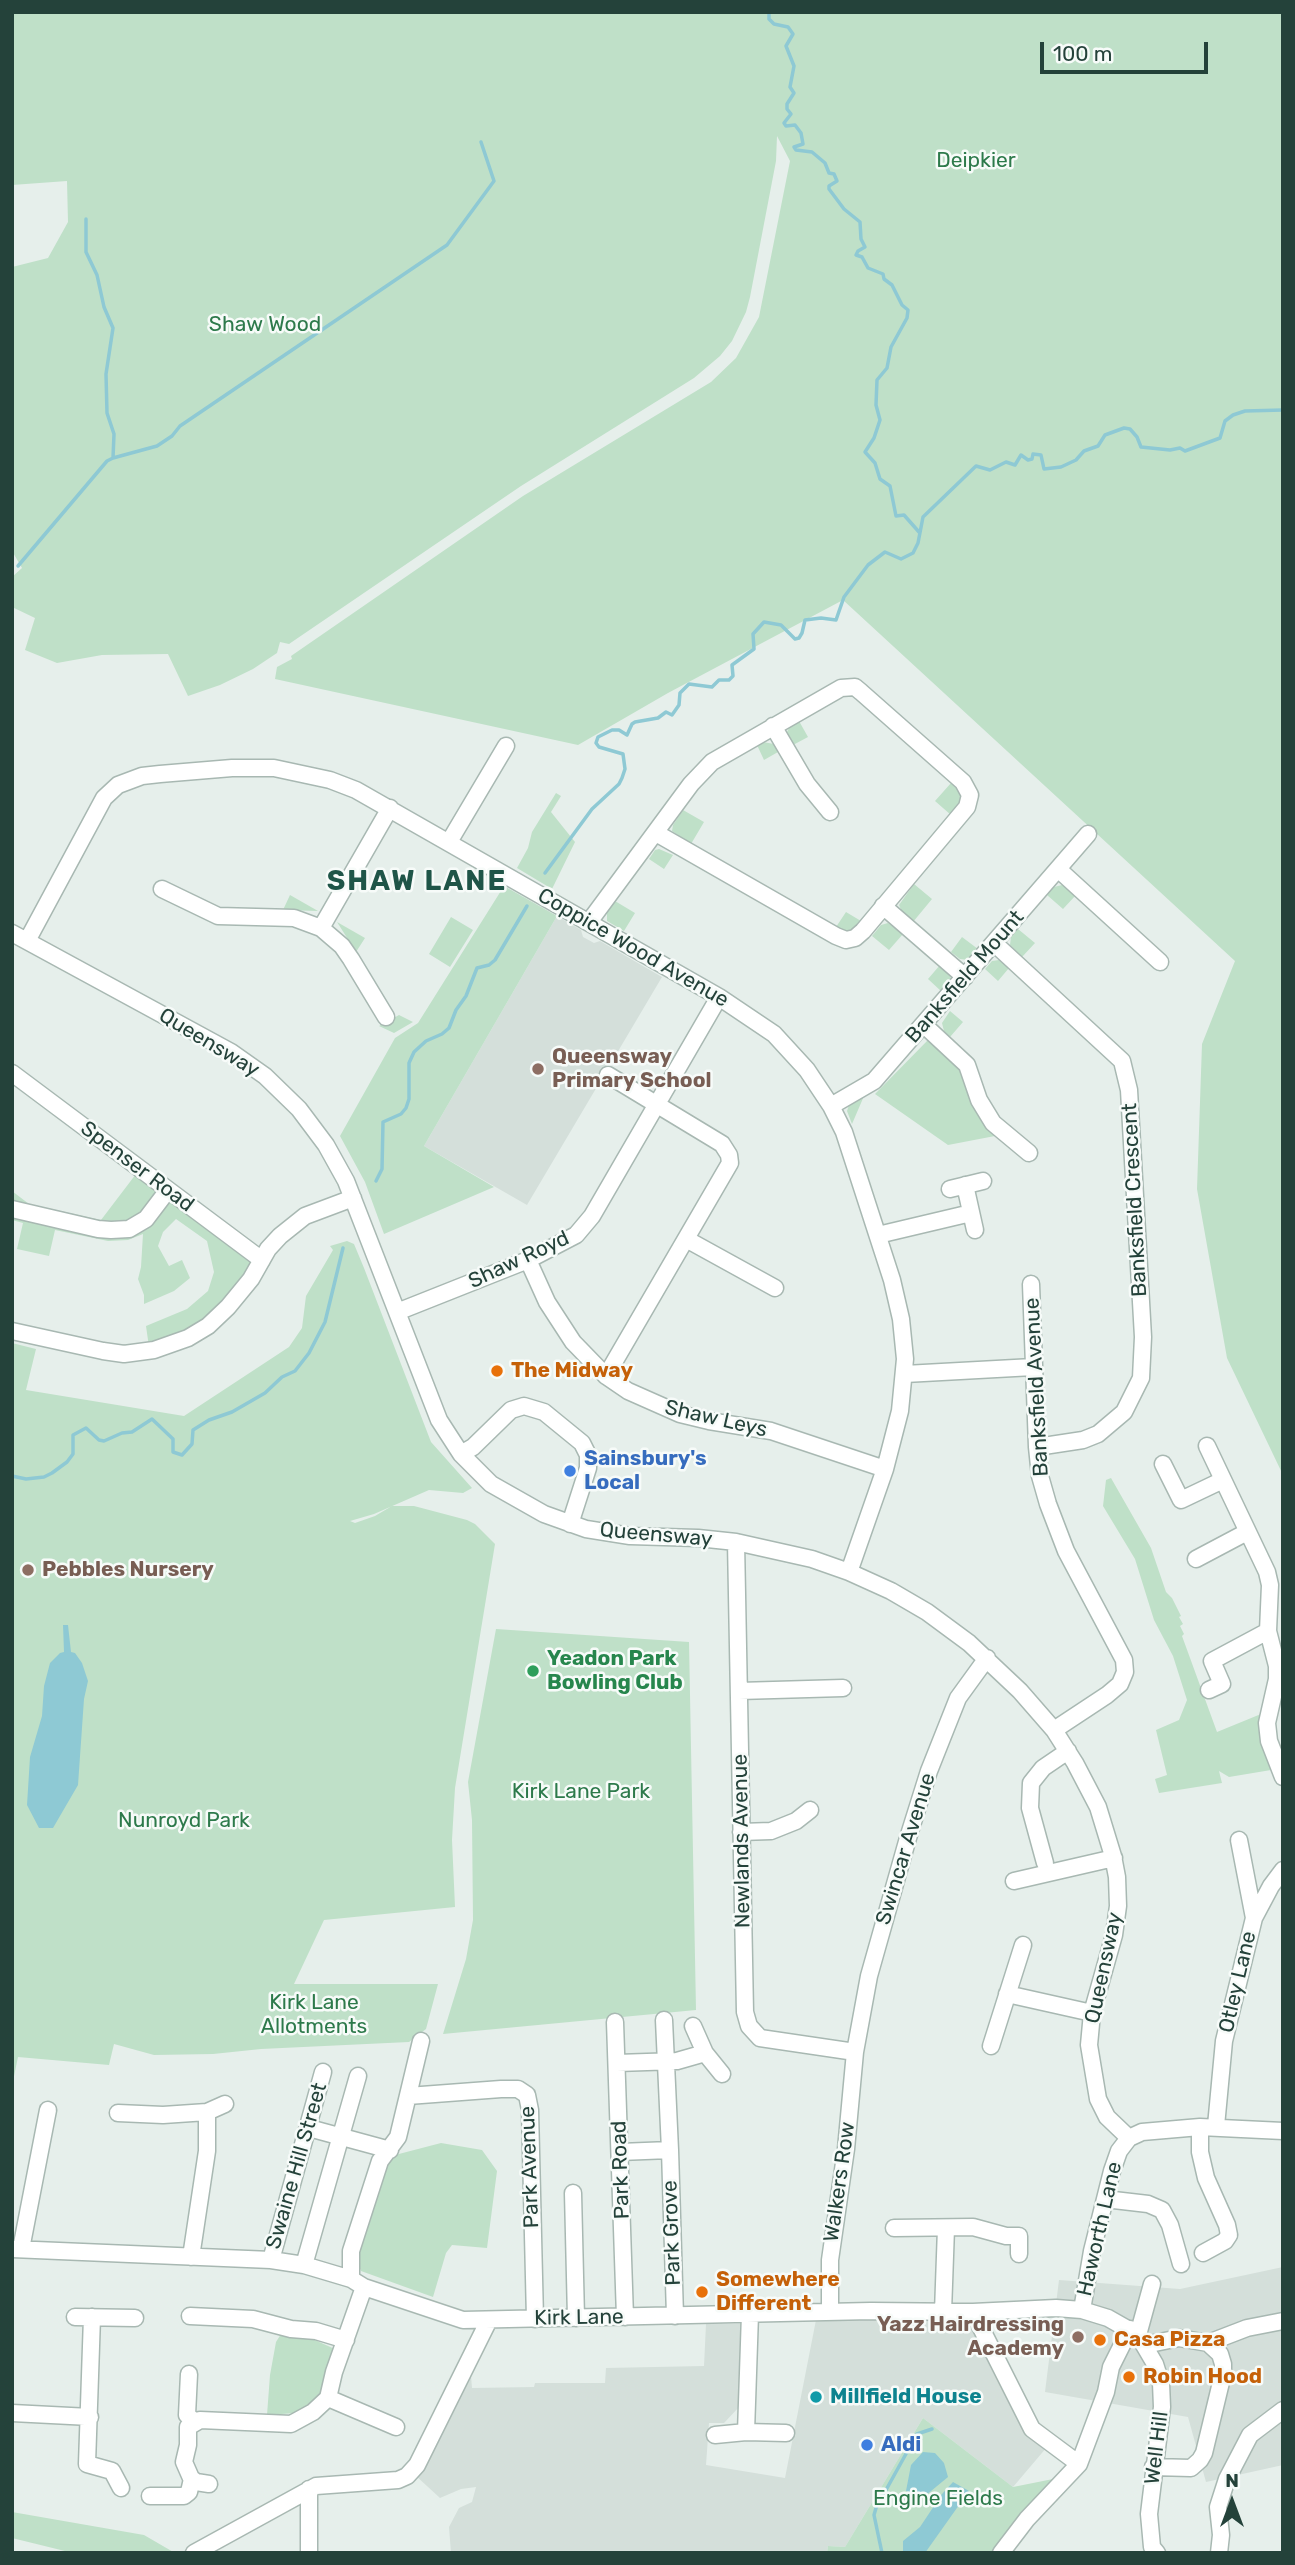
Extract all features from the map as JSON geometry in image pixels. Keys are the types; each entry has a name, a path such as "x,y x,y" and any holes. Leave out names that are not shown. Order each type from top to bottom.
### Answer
{"street":[{"path":"589,922 691,784 712,762 832,692 848,686 855,687 967,787 970,795 967,807 859,936 851,940 842,939 656,833"},
{"path":"773,726 807,784 830,812"},
{"path":"449,842 506,746"},
{"name":"Coppice Wood Avenue","path":"20,937 104,798 118,785 142,776 201,770 274,768 330,780 356,790 719,997 758,1022 783,1043 807,1070 831,1106 844,1132 892,1280 901,1319 905,1374 898,1424 849,1572"},
{"path":"321,928 390,808"},
{"name":"Banksfield Mount","path":"831,1106 874,1081 1088,834"},
{"path":"1058,869 1160,962"},
{"path":"162,889 218,916 294,918 321,928 342,946 352,959 386,1018"},
{"path":"883,906 965,977"},
{"name":"Queensway","path":"20,937 231,1052 265,1076 293,1103 319,1134 338,1165 439,1419 461,1454 474,1469 503,1493 570,1524 630,1536 736,1542 812,1559 849,1572 891,1591 927,1612 986,1658 1020,1691 1054,1730 1068,1751 1098,1807 1114,1858 1118,1896 1114,1935 1092,2013 1089,2045 1098,2099 1107,2117 1129,2138"},
{"name":"Banksfield Crescent","path":"994,943 1122,1061 1129,1090 1143,1337 1141,1378 1124,1412 1098,1434 1083,1440 1037,1447"},
{"name":"Shaw Royd","path":"397,1312 528,1260 566,1242 583,1228 719,997"},
{"path":"924,1025 967,1065 979,1100 993,1123 1029,1153"},
{"name":"Spenser Road","path":"12,1073 262,1260"},
{"path":"607,1376 730,1163 729,1155 722,1144 608,1076"},
{"path":"975,1230 971,1213 958,1187 983,1181"},
{"path":"12,1209 98,1228 120,1230 146,1219 169,1190"},
{"path":"12,1331 113,1353 154,1350 188,1338 214,1321 251,1279 280,1236 305,1216 353,1198"},
{"path":"878,1235 971,1213"},
{"path":"687,1239 775,1288"},
{"name":"Shaw Leys","path":"528,1260 547,1302 573,1342 607,1376 647,1401 709,1421 784,1434 885,1469"},
{"name":"Banksfield Avenue","path":"1031,1284 1040,1476 1066,1551 1124,1660 1125,1672 1120,1684 1107,1695 1054,1730"},
{"path":"905,1374 1033,1367"},
{"path":"461,1454 473,1447 511,1410 524,1406 544,1412 582,1443 588,1455 588,1468 570,1524"},
{"path":"1208,1446 1267,1572 1268,1631 1278,1679 1267,1723 1269,1741 1283,1777"},
{"path":"1164,1464 1181,1500 1223,1480"},
{"path":"1196,1559 1247,1532"},
{"name":"Newlands Avenue","path":"736,1542 745,2011 749,2026 760,2038 855,2052"},
{"path":"1209,1690 1222,1684 1212,1661 1268,1631"},
{"name":"Swincar Avenue","path":"855,2052 869,1976 929,1771 958,1698 986,1658"},
{"path":"739,1691 842,1688"},
{"path":"1045,1863 1030,1808 1031,1783 1043,1768 1068,1751"},
{"path":"741,1832 771,1831 796,1821 810,1810"},
{"name":"Otley Lane","path":"1203,2253 1225,2241 1229,2235 1206,2178 1199,2152 1208,2126 1224,2041 1254,1918 1239,1840"},
{"path":"1014,1881 1114,1858"},
{"path":"1254,1918 1283,1870"},
{"path":"991,2046 1023,1945"},
{"path":"1007,1994 1092,2013"},
{"name":"Park Grove","path":"664,2020 675,2316"},
{"name":"Park Road","path":"615,2022 625,2317"},
{"path":"692,2026 705,2053 722,2074"},
{"path":"188,2374 187,2415 194,2421 291,2424 313,2412 328,2398 346,2340 358,2283 351,2251 354,2239 380,2161 398,2137 421,2041"},
{"name":"Walkers Row","path":"830,2312 830,2260 846,2148 855,2052"},
{"path":"617,2063 693,2058 705,2053"},
{"name":"Swaine Hill Street","path":"271,2260 323,2072"},
{"path":"304,2265 358,2076"},
{"name":"Park Avenue","path":"408,2096 500,2089 518,2089 527,2095 530,2110 535,2319"},
{"path":"118,2113 163,2115 207,2112 225,2104"},
{"path":"17,2249 48,2110"},
{"path":"191,2258 207,2151 207,2112"},
{"name":"Haworth Lane","path":"1082,2310 1091,2251 1105,2199 1119,2151 1129,2138 1142,2132 1208,2126 1283,2132"},
{"path":"309,2128 390,2150"},
{"name":"Park Grove","path":"620,2152 670,2150"},
{"path":"573,2193 576,2318"},
{"path":"1105,2199 1148,2204 1161,2210 1170,2225 1181,2264"},
{"path":"894,2228 973,2227 1006,2236 1019,2236 1019,2254"},
{"path":"943,2312 946,2228"},
{"name":"Kirk Lane","path":"17,2249 271,2260 304,2265 451,2318 489,2320 830,2312 973,2312 1056,2308 1082,2310 1108,2318 1138,2337"},
{"path":"1001,2553 1027,2519 1079,2464 1106,2392 1111,2367 1138,2337 1152,2284"},
{"path":"973,2312 1032,2429 1079,2464"},
{"path":"746,2432 750,2314"},
{"path":"190,2316 253,2319 291,2329 316,2330 346,2340"},
{"path":"75,2317 135,2318"},
{"path":"92,2317 87,2464 112,2471 121,2487"},
{"path":"194,2552 309,2489 325,2484 398,2480 412,2471 489,2320"},
{"path":"1138,2337 1179,2338 1208,2343 1247,2328 1283,2321"},
{"name":"Well Hill","path":"1138,2337 1155,2364 1163,2397 1153,2467 1150,2531 1152,2547 1157,2553"},
{"path":"1153,2467 1191,2468 1204,2453 1223,2374 1220,2354 1208,2343"},
{"path":"328,2398 396,2427"},
{"path":"1219,2553 1221,2535 1218,2507 1227,2479 1250,2435 1283,2410"},
{"path":"12,2413 90,2417"},
{"path":"150,2496 184,2496 201,2482 184,2462 188,2427 194,2421"},
{"path":"715,2435 746,2432 786,2433"},
{"path":"309,2489 310,2553"}],"shaded area":[{"name":"Queensway Primary School","path":"557,916 581,930 583,937 594,943 600,941 662,977 527,1205 424,1146"},
{"path":"1283,2267 1283,2465 1206,2482 1188,2417 1045,2392 1059,2280 1180,2289"},
{"path":"816,2320 954,2320 969,2324 1047,2447 1013,2487 923,2418 845,2547 828,2546 827,2553 451,2553 449,2527 459,2508 472,2502 476,2487 461,2489 440,2498 415,2475 465,2376 471,2376 472,2388 534,2387 535,2383 605,2383 606,2368 704,2366 706,2324 744,2324 740,2406 724,2423 709,2423 706,2465 785,2478"}],"green space":[{"path":"12,12 1283,12 1283,1475 1227,1358 1197,1189 1202,1044 1235,961 843,600 668,693 578,745 275,679 277,667 292,659 291,656 523,496 711,382 736,358 759,317 790,161 777,136 776,161 750,297 732,341 720,356 694,378 521,486 289,644 280,642 277,653 253,669 220,685 188,696 168,654 102,655 57,663 25,650 35,618 12,607 12,577 22,568 12,551 12,267 48,258 68,222 67,181 12,185"},
{"path":"799,721 808,737 793,745 787,732 791,724"},
{"path":"763,742 774,744 778,752 764,760 757,745"},
{"path":"951,783 963,794 963,802 951,815 935,801"},
{"path":"556,793 561,796 551,812 575,842 552,889 517,868 528,848 532,832"},
{"path":"683,810 704,822 691,844 672,831"},
{"path":"655,850 673,855 664,869 649,859"},
{"path":"914,884 932,899 913,922 902,912 899,905"},
{"path":"1062,885 1076,895 1063,909 1047,895 1054,887"},
{"path":"504,886 557,916 424,1146 494,1187 384,1234 365,1182 340,1136 395,1038 418,1023"},
{"path":"290,895 318,911 283,910"},
{"path":"615,901 635,913 624,931 607,921 607,912"},
{"path":"846,912 861,921 857,929 847,933 836,927"},
{"path":"451,917 473,930 450,967 429,954"},
{"path":"337,922 365,938 356,952"},
{"path":"888,923 903,934 889,950 872,936 881,925"},
{"path":"1018,929 1035,943 1022,957 1010,945 1011,937"},
{"path":"962,937 978,949 968,960 960,959 951,952"},
{"path":"999,960 1009,968 998,981 985,969 992,961"},
{"path":"940,965 950,973 951,980 942,992 928,979"},
{"path":"950,1011 963,1022 950,1037 944,1031 942,1023"},
{"path":"399,1015 413,1022 394,1033 379,1026"},
{"path":"927,1041 932,1041 963,1070 975,1109 982,1122 995,1136 948,1145 875,1094"},
{"path":"864,1096 852,1124 847,1111 850,1102"},
{"path":"136,1174 159,1192 134,1221 110,1226 12,1204 12,1191 29,1204 101,1220"},
{"path":"172,1201 250,1258 251,1265 234,1293 197,1328 149,1347 146,1326 187,1309 208,1291 214,1272 207,1241 176,1219 163,1232 158,1246 169,1266 182,1260 190,1278 174,1291 144,1304 144,1295 138,1279 143,1234 128,1240 108,1241 55,1230 49,1256 17,1249 23,1223 12,1220 12,1213 110,1235"},
{"name":"Nunroyd Park","path":"347,1241 354,1244 431,1442 472,1488 463,1493 429,1490 392,1506 414,1506 467,1520 475,1524 495,1544 455,1788 452,1840 455,1907 324,1920 294,1984 438,1984 426,2029 409,2042 213,2054 154,2055 114,2044 109,2065 18,2057 12,2086 12,1343 36,1349 26,1390 184,1416 289,1347 302,1328 306,1296 333,1250 330,1246","holes":["391,1507 355,1523 350,1521 374,1514"]},
{"path":"1111,1478 1151,1548 1166,1592 1181,1616 1182,1636 1217,1732 1261,1714 1262,1743 1271,1770 1229,1777 1219,1771 1222,1783 1159,1793 1155,1779 1167,1775 1156,1730 1179,1720 1187,1700 1173,1656 1154,1620 1135,1559 1103,1506 1106,1480"},
{"name":"Kirk Lane Park","path":"496,1629 689,1642 696,2010 443,2034 466,1959 473,1920 472,1820 468,1782"},
{"path":"441,2143 482,2150 497,2171 487,2248 452,2245 446,2253 433,2297 361,2271 354,2254 384,2163 395,2155"},
{"path":"281,2334 308,2337 337,2350 322,2394 296,2413 267,2415 270,2375 276,2342"},
{"name":"Engine Fields","path":"923,2418 1013,2487 1058,2478 992,2553 827,2553 828,2546 845,2547"},
{"path":"12,2512 144,2535 175,2553 73,2553 12,2538"}],"water":[{"path":"63,1625 68,1625 71,1652 75,1653 82,1663 88,1681 84,1699 78,1785 53,1828 39,1828 27,1805 30,1757 42,1716 44,1686 50,1663 64,1652"},
{"path":"923,2452 935,2453 944,2463 948,2477 925,2496 906,2491 911,2465"},
{"path":"953,2482 969,2491 925,2553 903,2553 903,2541 920,2527"}],"waterway":[{"path":"769,12 769,19 774,24 788,27 793,34 786,46 794,66 790,87 794,93 787,104 791,114 784,123 786,126 795,125 801,133 803,144 794,147 796,150 812,152 825,163 829,173 834,174 837,181 829,186 829,189 844,209 860,222 861,239 865,247 856,255 862,257 868,268 883,274 908,310 907,318 891,347 887,368 877,380 876,405 880,420 874,438 865,452 875,463 880,479 890,486 896,516 904,515 919,532"},
{"path":"113,458 157,446 172,436 180,426 447,245 494,181 481,142"},
{"path":"18,566 107,461 113,458 114,434 107,413 106,374 113,328 104,307 97,275 86,252 86,219"},
{"path":"545,873 592,809 622,778 625,769 623,754 599,747 596,743 598,737 612,730 619,730 627,735 635,722 658,718 666,712 672,715 679,705 680,693 689,684 712,687 719,680 729,680 733,676 732,665 754,649 753,634 764,622 781,625 795,639 802,633 805,620 836,620 844,597 868,565 885,552 901,559 913,553 918,543 923,517 976,466 990,470 1006,462 1015,465 1021,455 1028,460 1032,459 1033,454 1041,455 1044,469 1061,467 1076,460 1084,451 1098,446 1105,435 1124,428 1130,429 1141,447 1170,450 1180,448 1185,451 1220,438 1225,421 1233,415 1245,411 1283,410"},
{"path":"376,1181 382,1169 383,1122 401,1114 406,1108 409,1099 409,1063 414,1052 426,1041 449,1028 477,968 489,965 495,960 527,906"},
{"path":"12,1476 26,1479 52,1473 73,1454 73,1435 86,1428 99,1440 104,1441 122,1433 132,1432 152,1419 173,1439 173,1452 182,1455 192,1444 193,1430 265,1393 282,1377 295,1371 309,1353 325,1322 343,1248"},
{"path":"882,2553 874,2515 876,2508 917,2434 932,2429"}],"place":[{"name":"Queensway Primary School","path":"538,1069"},
{"name":"The Midway","path":"497,1371"},
{"name":"Sainsbury's Local","path":"570,1471"},
{"name":"Pebbles Nursery","path":"28,1570"},
{"name":"Yeadon Park Bowling Club","path":"533,1671"},
{"name":"Somewhere Different","path":"702,2292"},
{"name":"Yazz Hairdressing Academy","path":"1078,2337"},
{"name":"Casa Pizza","path":"1100,2340"},
{"name":"Robin Hood","path":"1129,2377"},
{"name":"Millfield House","path":"816,2397"},
{"name":"Aldi","path":"867,2445"}],"district":[{"name":"SHAW LANE","path":"417,882"}],"park label":[{"name":"Deipkier","path":"976,161"},
{"name":"Shaw Wood","path":"265,325"},
{"name":"Kirk Lane Allotments","path":"314,2015"}]}
